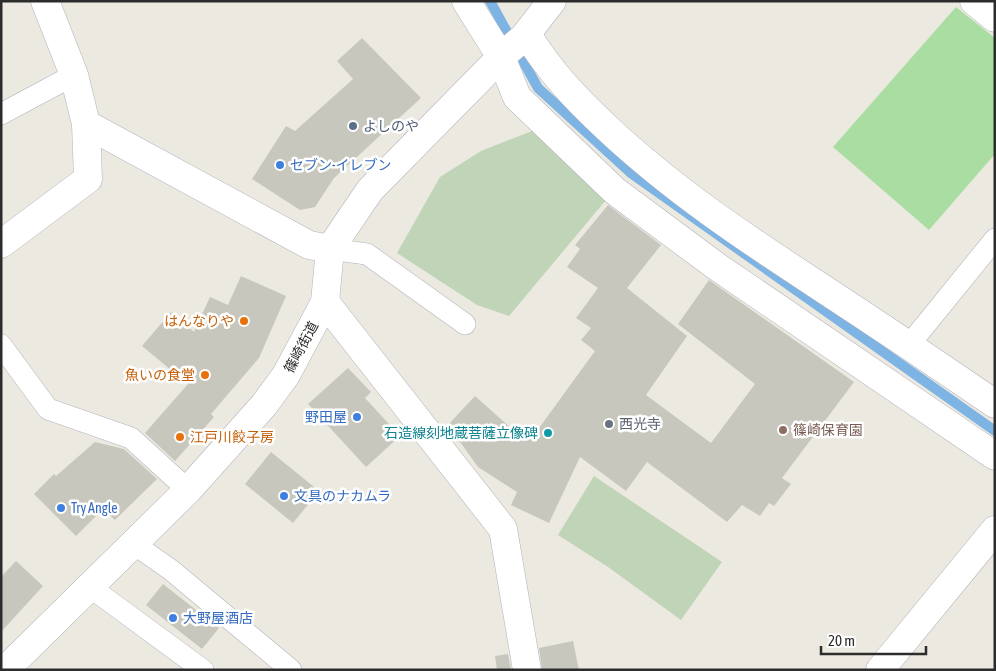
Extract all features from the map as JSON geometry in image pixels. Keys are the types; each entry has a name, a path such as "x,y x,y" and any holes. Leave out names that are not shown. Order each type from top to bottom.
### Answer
{"street":[{"path":"1,244 88,179 86,124 74,75 45,1"},
{"path":"466,1 515,45 547,67 576,99 646,164 746,239 909,345 995,404"},
{"name":"篠崎街道","path":"5,670 188,490 248,424 286,375 325,302 330,249 370,190 515,45 552,1"},
{"path":"974,1 995,18"},
{"path":"515,45 517,97 616,191 716,266 995,456"},
{"path":"86,124 309,245 330,249"},
{"path":"325,302 503,528 527,670"},
{"path":"880,670 995,530"}],"lane":[{"path":"1,114 74,75"},
{"path":"909,345 995,239"},
{"path":"330,249 367,254 465,324"},
{"path":"1,345 48,409 130,438 188,490"},
{"path":"134,544 171,570 291,670"},
{"path":"90,587 204,670"}],"green space":[{"path":"956,7 995,38 995,154 929,230 833,147"},
{"path":"537,129 606,200 509,316 477,305 397,253 440,177 481,151"},
{"path":"594,476 722,562 681,620 608,567 558,535"}],"building":[{"path":"362,38 421,98 334,178 315,207 300,210 252,179 286,126 295,131 353,79 337,61"},
{"path":"608,205 661,245 627,288 687,336 646,395 711,443 755,384 678,324 709,280 854,382 782,478 791,484 774,506 769,503 760,516 742,505 727,522 647,462 626,491 580,457 549,523 511,505 517,492 478,467 448,425 475,396 513,430 517,424 534,435 595,351 581,340 591,328 576,318 598,288 567,267 580,249 575,245"},
{"path":"241,276 286,296 259,358 211,414 214,417 175,461 145,433 188,384 142,346 171,312 194,332 210,297 228,305"},
{"path":"348,368 371,392 365,398 400,436 366,467 308,404"},
{"path":"95,442 124,449 157,479 115,520 103,509 76,536 34,494 54,474 56,476"},
{"path":"271,452 319,491 293,523 245,484"},
{"path":"16,561 43,586 1,632 1,577"},
{"path":"163,584 219,628 202,649 146,605"},
{"path":"573,641 579,670 542,670 539,648"},
{"path":"508,654 511,670 497,670 495,656"}],"waterway":[{"path":"490,1 538,88 632,174 995,431"}],"place":[{"name":"よしのや","path":"353,126"},
{"name":"セブン-イレブン","path":"280,165"},
{"name":"はんなりや","path":"244,321"},
{"name":"魚いの食堂","path":"205,375"},
{"name":"野田屋","path":"357,417"},
{"name":"西光寺","path":"609,424"},
{"name":"篠崎保育園","path":"783,430"},
{"name":"石造線刻地蔵菩薩立像碑","path":"548,433"},
{"name":"江戸川餃子房","path":"180,437"},
{"name":"文具のナカムラ","path":"284,496"},
{"name":"Try Angle","path":"61,508"},
{"name":"大野屋酒店","path":"173,618"}]}
